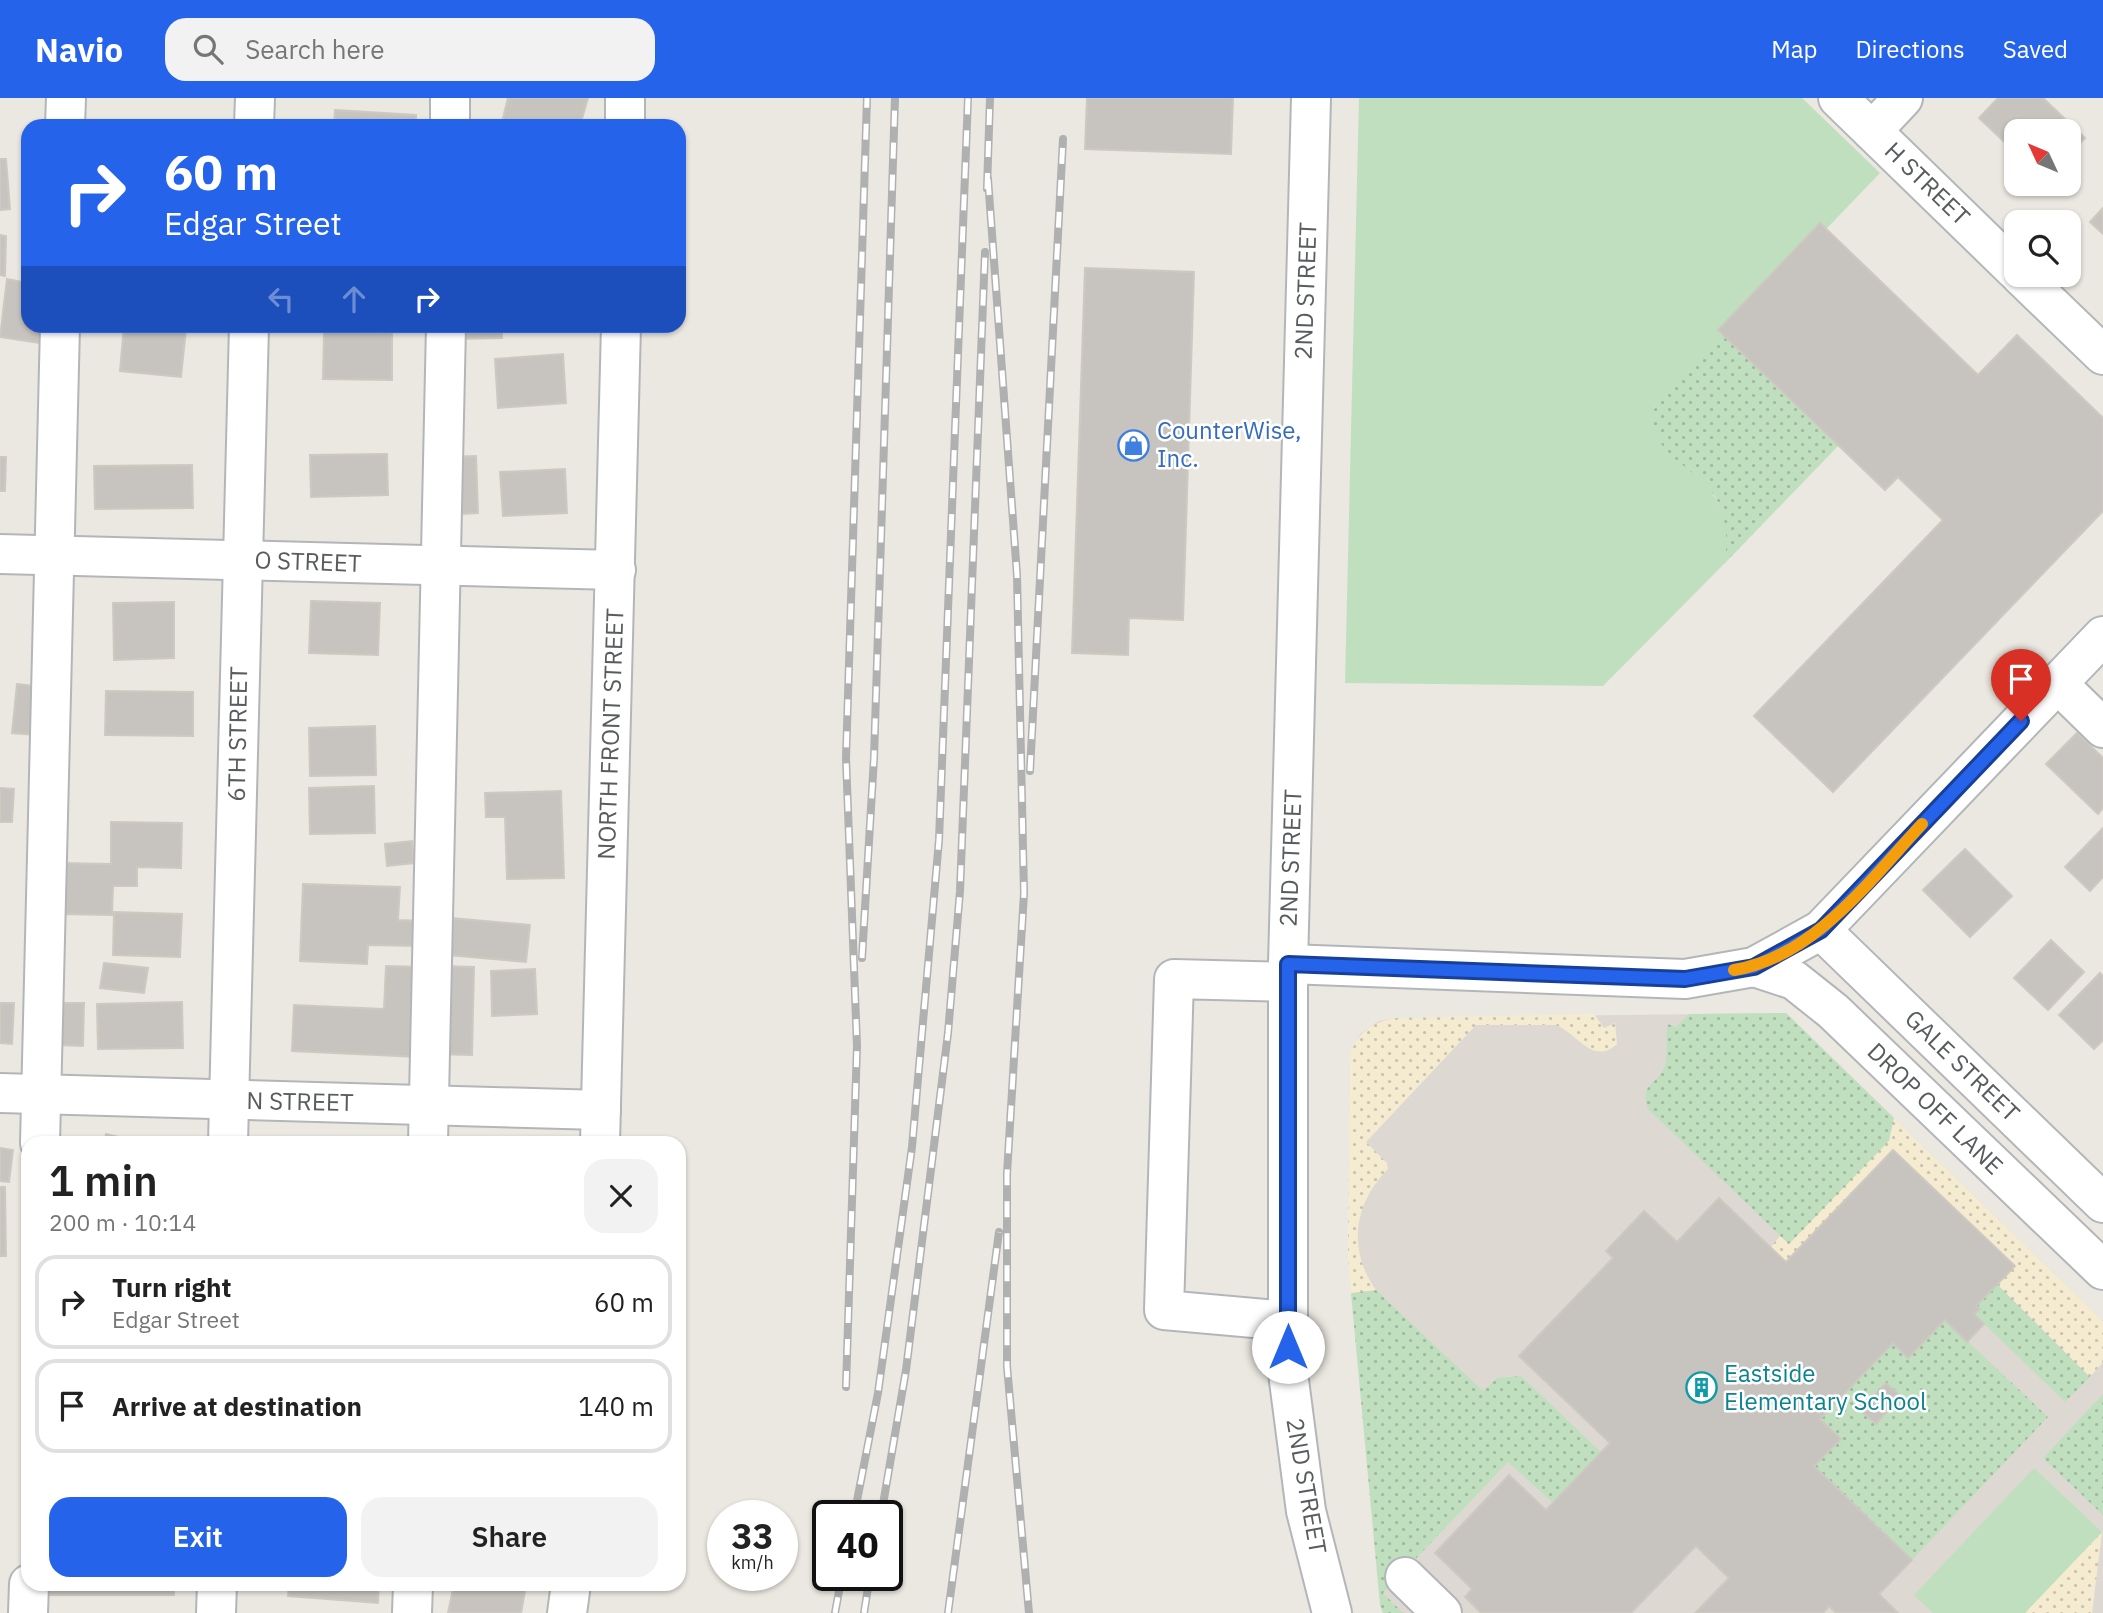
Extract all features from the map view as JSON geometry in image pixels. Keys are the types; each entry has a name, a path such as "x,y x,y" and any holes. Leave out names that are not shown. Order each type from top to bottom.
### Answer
{"street":[{"path":"65,119 66,98"},
{"path":"254,119 255,98"},
{"path":"450,98 450,119"},
{"path":"625,98 625,119"},
{"name":"2ND STREET","path":"1311,98 1288,973 1288,1373 1306,1511 1332,1613"},
{"name":"H STREET","path":"1838,98 2004,259"},
{"path":"1872,131 1903,98"},
{"path":"2032,287 2103,355"},
{"path":"40,1136 60,333"},
{"name":"6TH STREET","path":"228,1136 249,333"},
{"path":"429,1124 446,333"},
{"name":"NORTH FRONT STREET","path":"601,1126 621,333"},
{"name":"O STREET","path":"0,554 616,570"},
{"path":"1288,1321 1164,1310 1174,979 1288,973 1685,979 1754,967 1821,930 2103,636"},
{"path":"2057,683 2103,728"},
{"path":"1821,930 1819,967 1833,1011"},
{"name":"GALE STREET","path":"1821,930 2103,1203"},
{"name":"DROP OFF LANE","path":"1754,967 1794,980 1833,1011 2103,1270"},
{"name":"N STREET","path":"0,1093 229,1101 429,1124 601,1126"},
{"path":"1405,1577 1442,1613"},
{"path":"28,1613 29,1591"},
{"path":"216,1613 217,1591"},
{"path":"412,1613 413,1591"},
{"path":"567,1613 570,1591"}],"shaded area":[{"path":"1786,1013 2103,1321 2103,1613 1383,1613 1349,1257 1350,1056 1360,1034 1379,1021 1395,1018"}],"green space":[{"path":"1359,98 1802,98 1880,173 1654,408 1654,425 1658,439 1675,459 1697,476 1720,507 1726,530 1725,563 1603,686 1345,683"},
{"path":"1725,333 1840,444 1725,563 1724,528 1714,495 1671,456 1654,432 1651,420 1660,400"},
{"path":"1786,1013 1894,1118 1889,1141 1789,1244 1648,1109 1646,1101 1649,1087 1665,1065 1668,1024 1676,1027 1689,1014"},
{"path":"1997,1284 2090,1377 2065,1402 1974,1314 1979,1309 1976,1306"},
{"path":"1376,1290 1483,1391 1497,1378 1521,1376 1601,1452 1552,1502 1508,1462 1383,1593 1403,1613 1383,1613 1380,1605 1351,1293"},
{"path":"1945,1320 2048,1417 1912,1560 1814,1466 1840,1439 1820,1419 1893,1343 1909,1358"},
{"path":"2103,1394 2103,1515 2043,1458"},
{"path":"2034,1468 2102,1532 2025,1613 1933,1613 1914,1595"}],"sand":[{"path":"1594,1014 1604,1028 1615,1023 1617,1044 1608,1050 1592,1050 1555,1025 1476,1025 1366,1142 1387,1163 1388,1169 1368,1197 1358,1227 1361,1259 1376,1290 1351,1293 1348,1257 1350,1056 1361,1035 1372,1026 1395,1018"},
{"path":"1894,1118 2103,1321 2103,1362 2090,1377 1997,1284 2014,1266 1893,1150 1786,1262 1770,1248 1780,1236 1789,1244 1889,1141"},
{"path":"2102,1532 2092,1613 2026,1613 2028,1609"}],"building":[{"path":"508,98 588,98 582,119 503,119"},
{"path":"1087,98 1233,98 1231,154 1085,149"},
{"path":"1998,98 2043,98 2065,119 2004,119 2004,142 1979,118"},
{"path":"335,110 416,115 416,119 334,119"},
{"path":"0,159 6,159 10,209 0,210"},
{"path":"2103,208 2103,234 2090,222"},
{"path":"1820,223 1978,375 2017,335 2103,418 2103,511 1833,792 1754,716 1943,520 1898,477 1885,490 1718,330"},
{"path":"0,235 6,236 5,276 0,275"},
{"name":"CounterWise, Inc.","path":"1085,268 1194,272 1183,620 1129,618 1128,655 1072,653"},
{"path":"7,279 21,282 21,333 49,333 47,344 0,337"},
{"path":"123,333 186,333 181,377 120,371"},
{"path":"324,333 392,333 392,380 323,379"},
{"path":"453,333 502,333 502,338 453,339"},
{"path":"563,354 566,403 498,408 495,359"},
{"path":"387,454 388,495 311,497 310,455"},
{"path":"476,456 478,513 445,515 443,457"},
{"path":"0,457 6,457 5,491 0,491"},
{"path":"192,465 193,508 95,509 94,466"},
{"path":"565,469 567,513 503,516 500,472"},
{"path":"311,601 380,603 378,655 309,653"},
{"path":"174,602 174,658 114,660 113,603"},
{"path":"17,684 51,688 47,736 12,733"},
{"path":"106,691 193,692 193,736 105,735"},
{"path":"375,726 376,775 310,776 309,728"},
{"path":"2077,733 2103,758 2103,808 2098,814 2046,764"},
{"path":"374,786 375,833 310,834 309,788"},
{"path":"0,788 14,789 12,822 0,822"},
{"path":"561,791 564,878 507,879 505,817 486,817 485,793"},
{"path":"111,822 182,823 181,868 137,867 137,886 113,886 112,915 59,914 60,863 111,864"},
{"path":"2103,828 2103,877 2090,891 2065,867"},
{"path":"412,841 414,863 387,866 385,844"},
{"path":"1965,849 2012,896 1970,937 1923,890"},
{"path":"303,884 400,887 398,920 421,921 420,946 368,945 367,964 300,961"},
{"path":"114,912 182,914 180,957 113,955"},
{"path":"440,917 530,925 526,962 437,954"},
{"path":"2051,940 2084,972 2048,1010 2014,978"},
{"path":"104,963 148,968 144,993 100,988"},
{"path":"386,966 422,967 418,1057 292,1051 294,1005 384,1009"},
{"path":"436,966 474,967 472,1055 433,1054"},
{"path":"535,969 537,1014 492,1016 491,971"},
{"path":"2100,973 2103,976 2103,1040 2094,1049 2059,1015"},
{"path":"182,1002 183,1048 98,1049 97,1004"},
{"path":"0,1003 14,1003 12,1044 0,1043"},
{"path":"59,1003 84,1003 83,1046 57,1045"},
{"path":"0,1148 13,1150 9,1182 0,1181"},
{"name":"Eastside Elementary School","path":"1893,1150 2015,1266 1976,1306 1980,1309 1974,1314 1984,1324 1967,1342 1945,1320 1908,1358 1893,1343 1820,1419 1841,1439 1814,1466 1912,1560 1879,1594 1898,1613 1836,1613 1829,1606 1823,1613 1695,1613 1729,1578 1696,1546 1631,1613 1481,1613 1465,1597 1472,1589 1435,1553 1509,1475 1546,1510 1610,1443 1519,1356 1613,1258 1606,1251 1644,1211 1677,1242 1719,1198 1786,1262"},
{"path":"0,1187 5,1187 6,1256 0,1256"},
{"path":"1886,1383 1901,1396 1876,1424 1860,1410"},
{"path":"46,1591 174,1591 174,1595 46,1595"},
{"path":"288,1591 379,1591 378,1603 288,1596"},
{"path":"453,1591 525,1591 521,1613 448,1613"}],"railway":[{"path":"846,1387 857,1046 846,758 867,98"},
{"path":"862,958 874,758 895,98"},
{"path":"857,1500 878,1393 912,1147 939,840 968,98"},
{"path":"987,189 990,98"},
{"path":"1030,771 1063,139"},
{"path":"988,179 1017,575 1024,893 1007,1174 1007,1366 1029,1613"},
{"path":"884,1500 906,1370 948,1033 960,891 985,252"},
{"path":"948,1613 999,1232"},
{"path":"835,1613 839,1591"},
{"path":"864,1613 867,1591"}],"slow traffic":[{"path":"1734,970 1754,967 1821,930 1922,824"}],"place":[{"name":"CounterWise, Inc.","path":"1134,445"},
{"name":"Eastside Elementary School","path":"1701,1388"}],"route":[{"path":"1288,1347 1288,964 1685,979 1754,967 1821,930 2021,721"}]}
